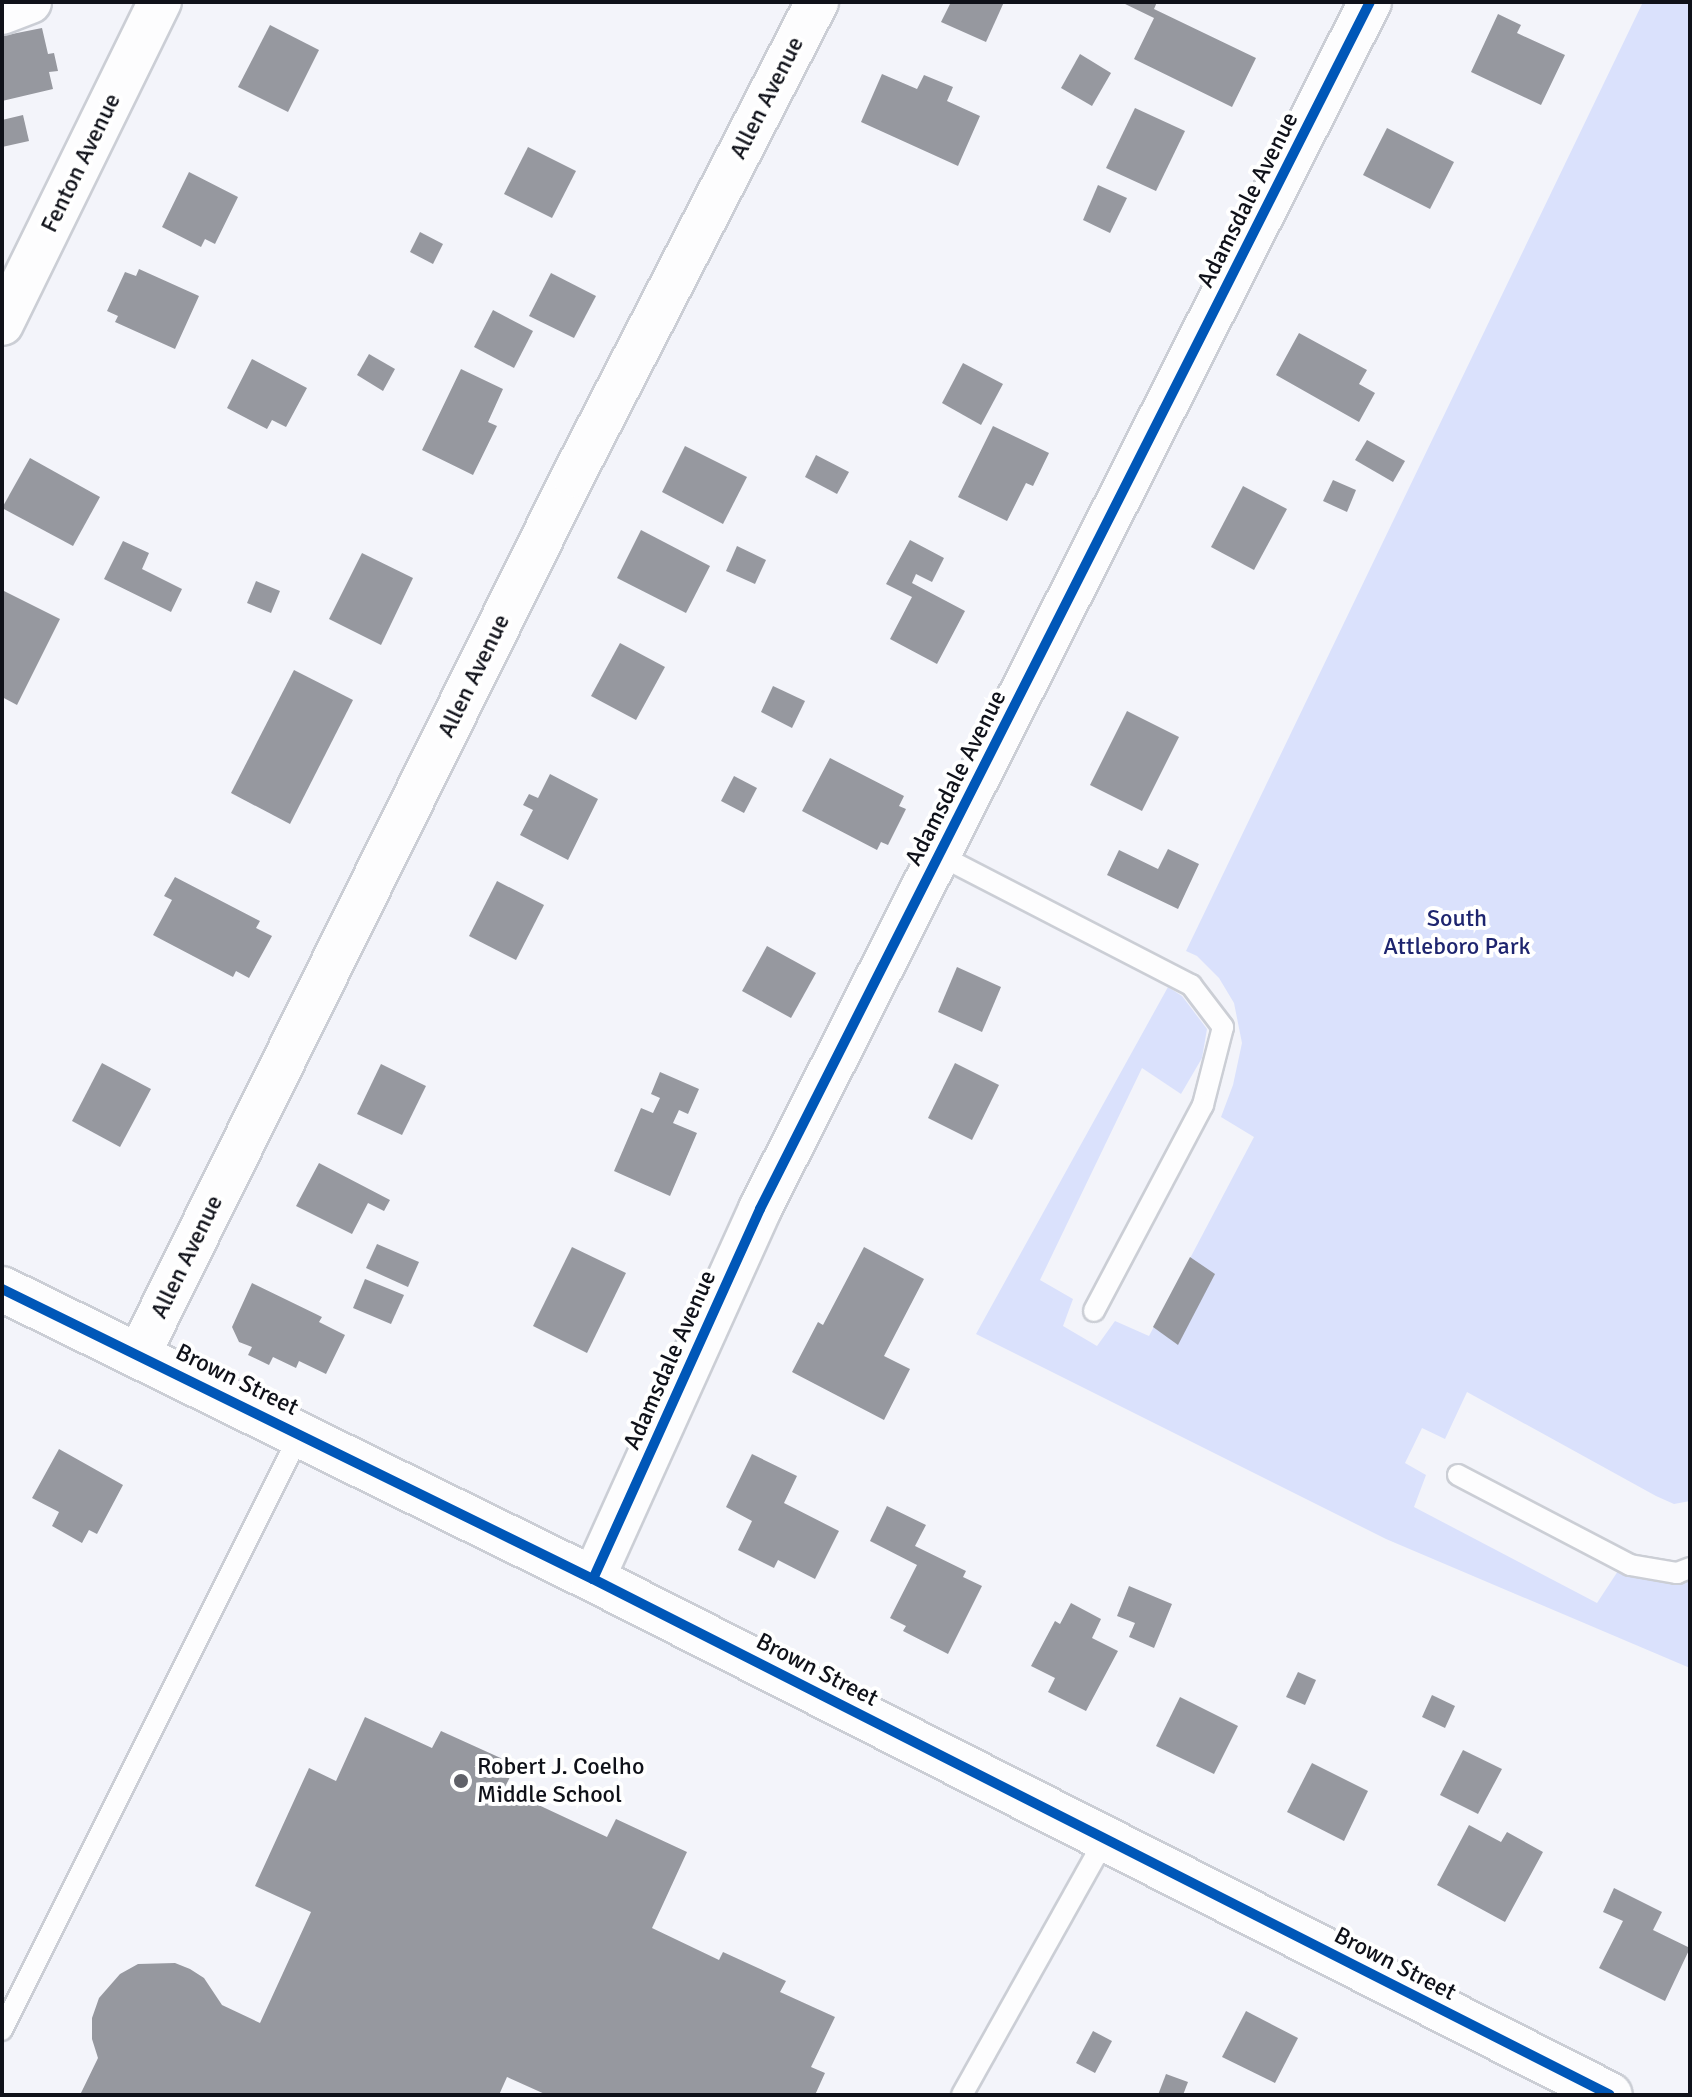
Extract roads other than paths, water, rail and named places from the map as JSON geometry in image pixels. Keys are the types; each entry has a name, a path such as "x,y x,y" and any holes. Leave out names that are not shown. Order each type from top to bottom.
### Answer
{"street":[{"path":"2,13 30,2"},
{"name":"Fenton Avenue","path":"2,324 160,2"},
{"name":"Allen Avenue","path":"139,1354 573,476 817,2"},
{"name":"Adamsdale Avenue","path":"593,1579 760,1209 1370,2"},
{"name":"Brown Street","path":"2,1289 593,1579 1597,2092"}],"lane":[{"path":"939,855 1191,985 1223,1027 1203,1105 1094,1311"},
{"path":"2,2030 300,1434"},
{"path":"1458,1475 1630,1565 1677,1573 1690,1568"},
{"path":"962,2095 1105,1839"}],"place":[{"name":"Robert J. Coelho Middle School","path":"461,1781"}],"park label":[{"name":"South Attleboro Park","path":"1457,933"}]}
